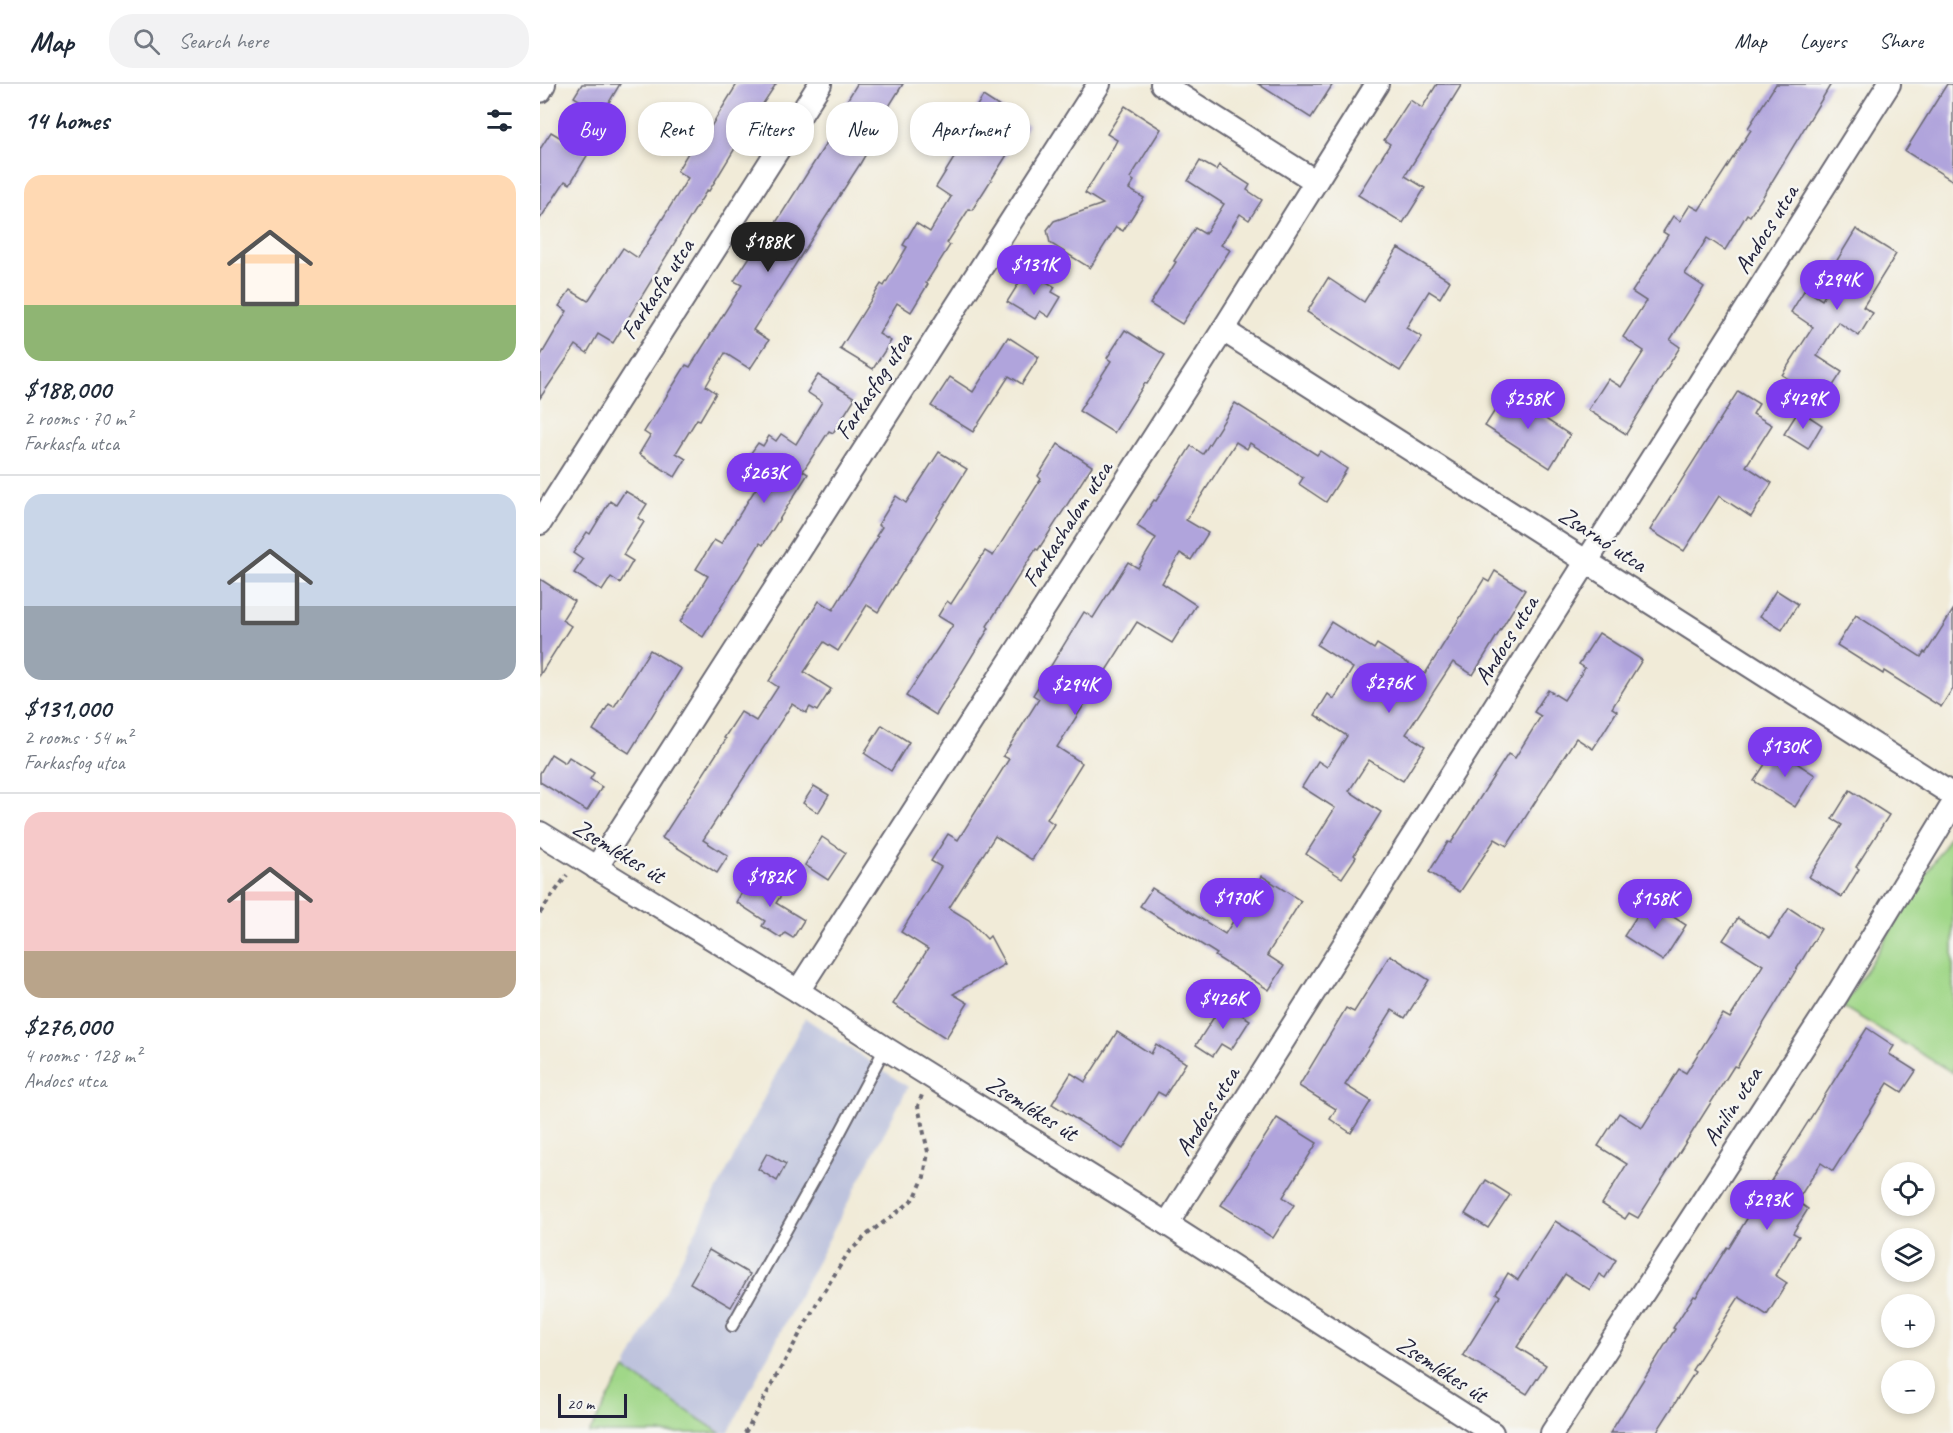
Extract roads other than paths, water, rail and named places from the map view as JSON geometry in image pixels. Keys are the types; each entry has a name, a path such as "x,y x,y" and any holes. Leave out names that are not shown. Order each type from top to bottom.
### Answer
{"street":[{"path":"540,91 544,84"},
{"name":"Farkasfa utca","path":"540,523 820,84"},
{"name":"Farkasfog utca","path":"596,868 1099,84"},
{"path":"1162,84 1316,181"},
{"name":"Farkashalom utca","path":"798,991 1223,330 1377,84"},
{"name":"Andocs utca","path":"1167,1224 1890,84"},
{"name":"Zsarnó utca","path":"1223,330 1953,795"},
{"name":"Anilin utca","path":"1552,1433 1837,995 1953,804"},
{"name":"Zsemlékes út","path":"540,833 798,991 1492,1433"}],"lane":[{"path":"732,1326 826,1159 885,1048"}]}
